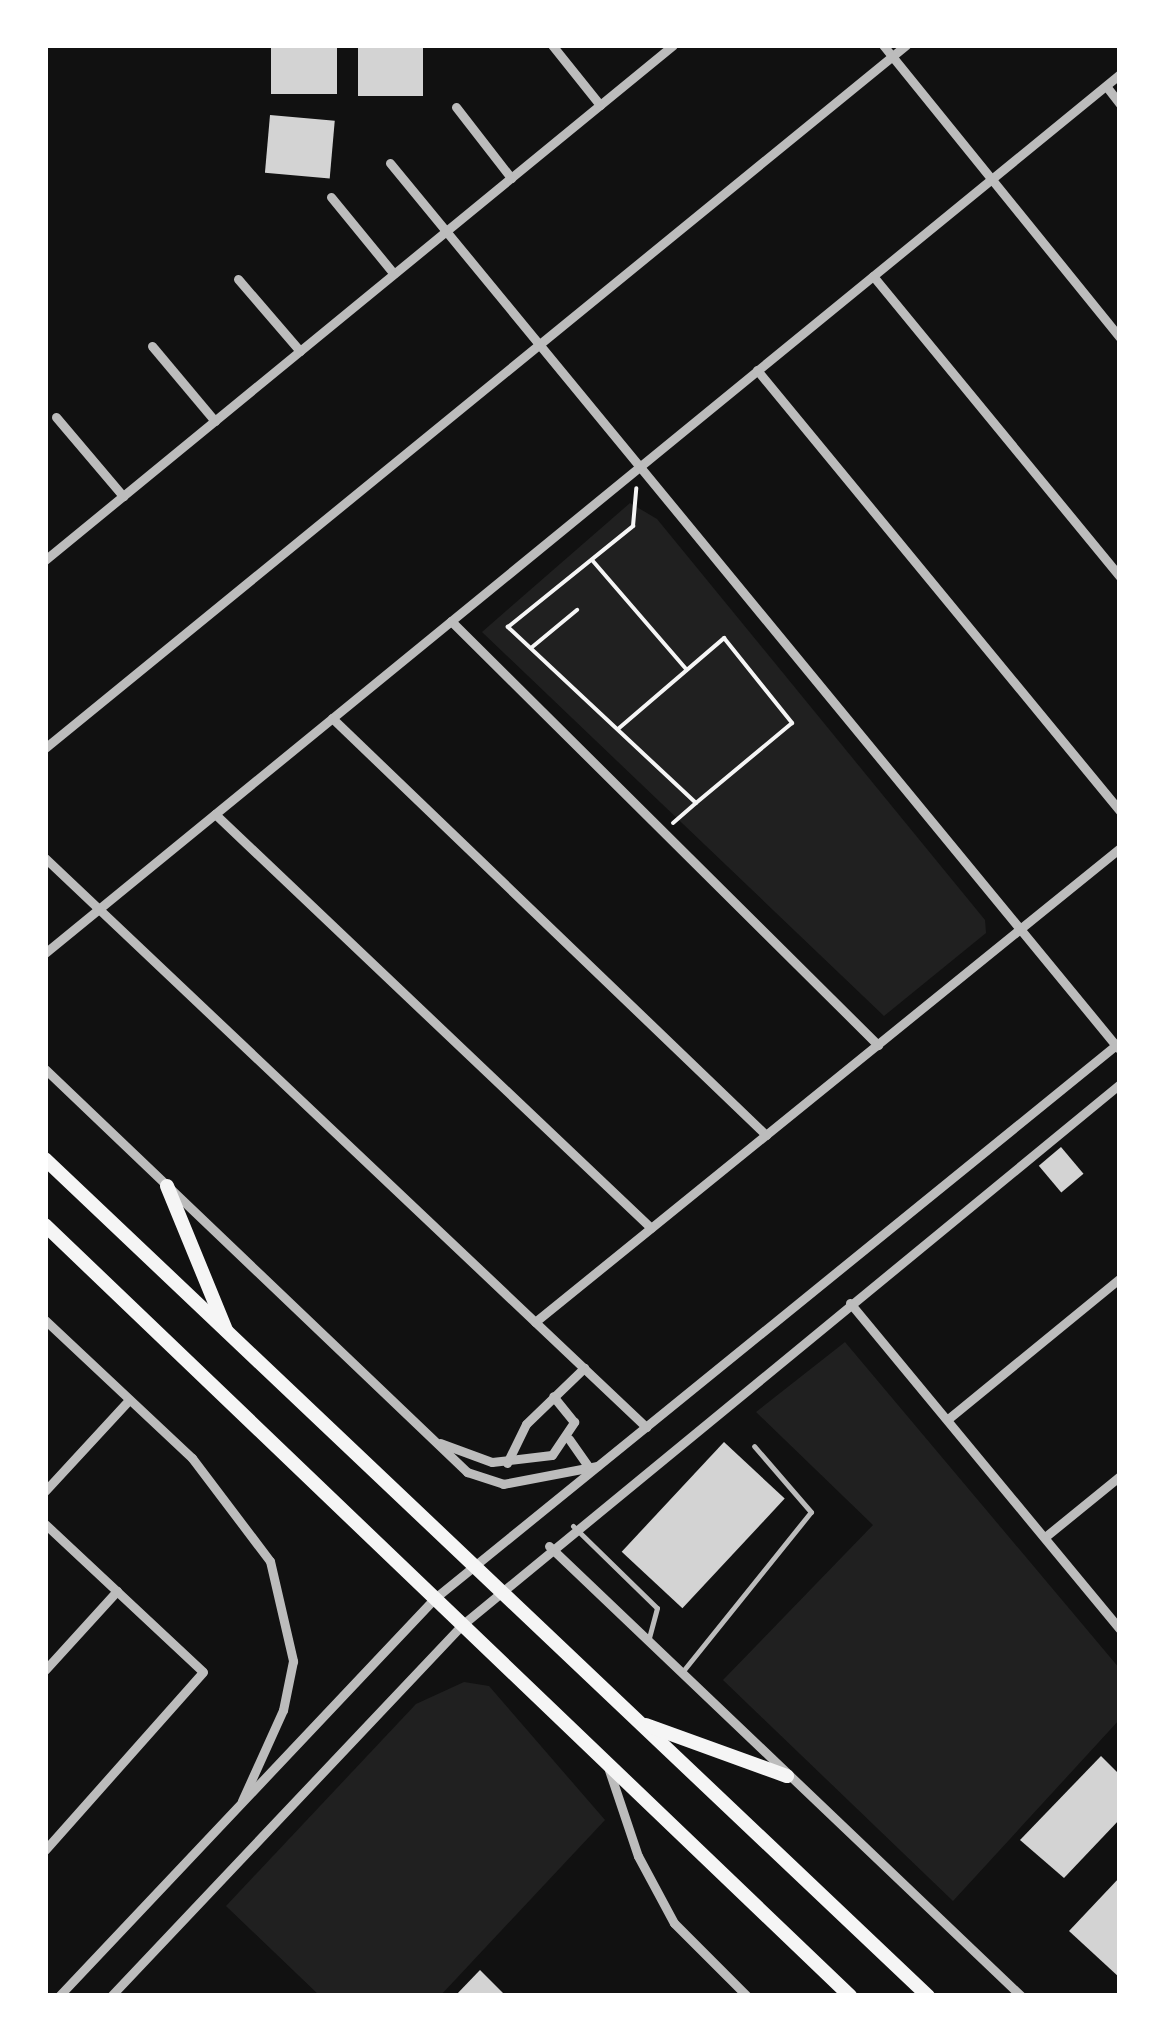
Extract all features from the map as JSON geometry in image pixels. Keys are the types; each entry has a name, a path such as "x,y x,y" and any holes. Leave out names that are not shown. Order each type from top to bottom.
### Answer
{"main road":[{"path":"45,1160 928,1996"},
{"path":"167,1186 228,1335"},
{"path":"45,1225 850,1996"},
{"path":"640,1722 787,1776"}],"street":[{"path":"552,45 600,105"},
{"path":"45,560 673,45"},
{"path":"883,45 1120,338"},
{"path":"45,748 906,45"},
{"path":"45,953 1120,74"},
{"path":"1106,86 1120,104"},
{"path":"456,107 512,178"},
{"path":"59,1996 435,1598 1119,1046 1018,930 390,162"},
{"path":"331,197 394,274"},
{"path":"873,276 1120,577"},
{"path":"238,279 300,351"},
{"path":"152,346 215,421"},
{"path":"758,370 1120,811"},
{"path":"56,417 123,496"},
{"path":"451,621 878,1045"},
{"path":"332,718 766,1135"},
{"path":"215,814 651,1228"},
{"path":"535,1322 1120,848"},
{"path":"45,858 646,1427"},
{"path":"45,1069 433,1439 485,1481 600,1466"},
{"path":"111,1996 462,1624 573,1526 1120,1084"},
{"path":"948,1419 1120,1278"},
{"path":"850,1304 1120,1629"},
{"path":"45,1320 247,1520 285,1604 293,1661 284,1710 238,1808"},
{"path":"507,1463 526,1424 584,1368"},
{"path":"553,1396 570,1413 570,1439 588,1468"},
{"path":"45,1491 129,1400"},
{"path":"433,1439 507,1463 552,1456 570,1439"},
{"path":"1045,1537 1120,1476"},
{"path":"45,1524 202,1672 45,1850"},
{"path":"549,1546 1021,1996"},
{"path":"45,1670 117,1591"},
{"path":"606,1759 660,1900 748,1996"}],"lane":[{"path":"681,1673 811,1512 754,1446"},
{"path":"573,1526 657,1608 647,1641"}],"path":[{"path":"638,468 633,526 508,627 696,803"},
{"path":"591,560 687,670"},
{"path":"531,648 577,610"},
{"path":"618,730 724,638 792,724 663,832"}],"shaded area":[{"path":"630,503 657,519 985,920 986,933 884,1016 482,632"},
{"path":"845,1342 1120,1669 1120,1719 953,1901 723,1680 873,1525 756,1412"},
{"path":"464,1682 489,1686 605,1820 440,1996 320,1996 226,1906 416,1704"}],"building":[{"path":"271,45 337,45 337,94 271,94"},
{"path":"358,45 423,45 423,96 358,96"},
{"path":"270,115 335,121 330,178 265,173"},
{"path":"1061,1147 1083,1174 1061,1192 1039,1166"},
{"path":"724,1442 785,1499 682,1608 622,1552"},
{"path":"1101,1756 1120,1775 1120,1819 1064,1878 1020,1840"},
{"path":"1120,1877 1120,1978 1069,1931"},
{"path":"480,1970 506,1996 455,1996"}]}
